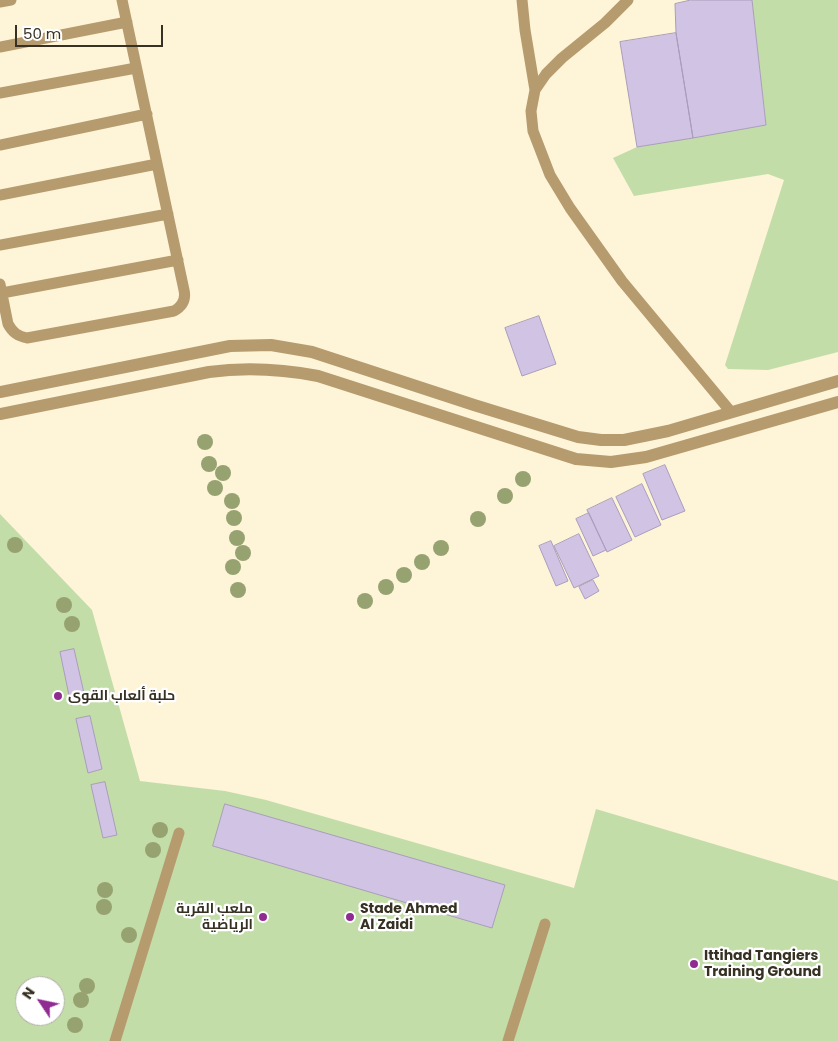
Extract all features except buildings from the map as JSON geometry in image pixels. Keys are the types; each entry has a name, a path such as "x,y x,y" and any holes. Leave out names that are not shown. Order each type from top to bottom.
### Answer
{"street":[{"path":"0,392 224,347 271,345 312,352 578,437 624,440 647,437 838,381"},
{"path":"0,414 209,372 231,369 275,369 318,376 567,456 611,462 646,458 838,402"}],"lane":[{"path":"0,2 11,0"},
{"path":"122,0 158,164 168,214 178,260 185,295 182,304 174,311 27,338 15,334 8,324 1,289 178,260"},
{"path":"522,0 535,90 531,111 533,131 550,175 570,208 622,281 732,412"},
{"path":"535,90 546,74 562,58 605,23 628,0"},
{"path":"0,48 127,22"},
{"path":"0,94 136,68"},
{"path":"0,145 147,114"},
{"path":"0,195 158,164"},
{"path":"0,245 168,214"},
{"path":"115,1041 179,833"},
{"path":"508,1041 545,924"}],"green space":[{"path":"752,0 838,0 838,352 768,370 728,369 725,365 784,180 768,174 634,196 613,158 637,147 766,125"},
{"path":"0,514 92,610 140,781 225,791 266,800 574,888 596,809 838,881 838,1041 0,1041"}],"place":[{"name":"حلبة ألعاب القوى","path":"58,696"},
{"name":"ملعب القرية الرياضية","path":"263,917"},
{"name":"Stade Ahmed Al Zaidi","path":"350,917"},
{"name":"Ittihad Tangiers Training Ground","path":"694,964"}]}
